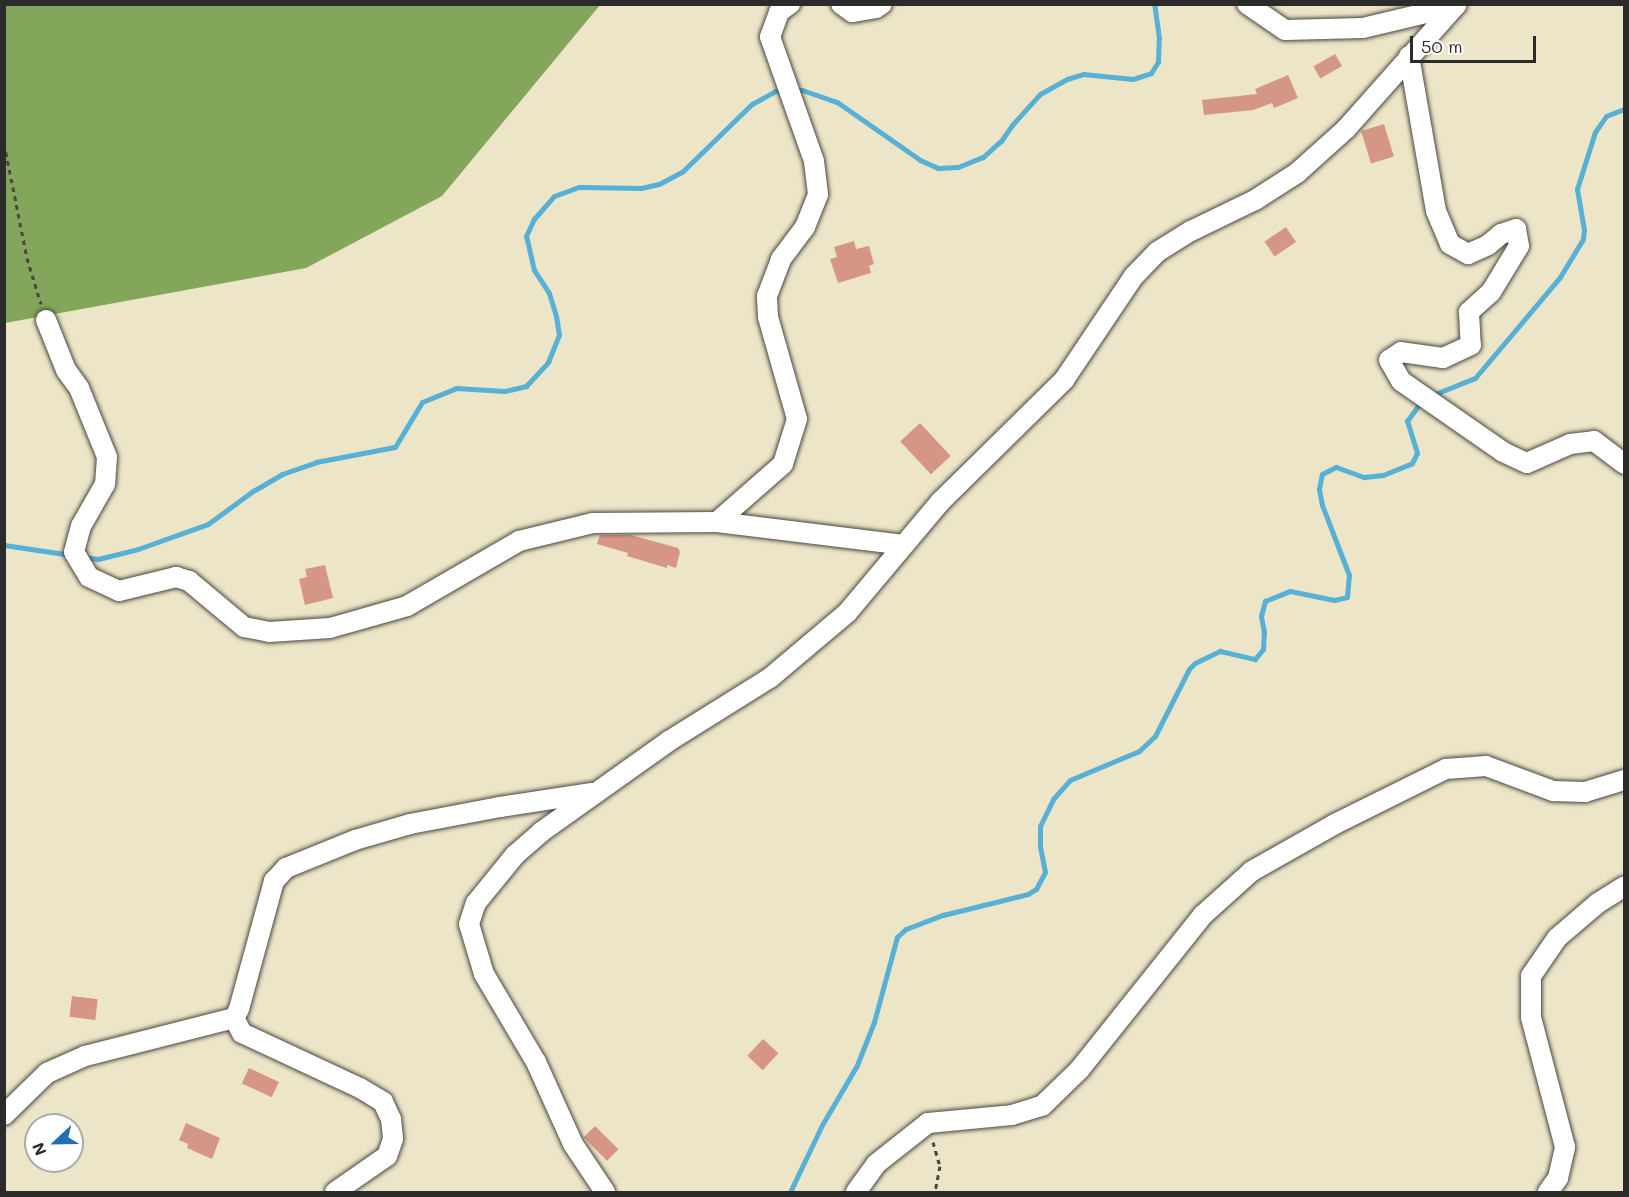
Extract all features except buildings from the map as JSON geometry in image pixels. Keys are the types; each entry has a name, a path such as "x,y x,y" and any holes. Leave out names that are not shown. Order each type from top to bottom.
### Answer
{"street":[{"path":"717,522 783,464 797,419 768,317 767,296 781,260 806,227 818,194 814,161 770,37 779,12 790,4"},
{"path":"841,4 852,12 876,8 882,4"},
{"path":"1247,4 1285,30 1363,28 1456,5"},
{"path":"605,1192 573,1144 536,1062 484,974 469,924 476,903 515,855 541,832 669,741 770,678 847,613 941,501 1064,380 1134,276 1157,252 1191,231 1255,200 1297,173 1346,129 1456,5"},
{"path":"1409,56 1437,211 1450,244 1468,254 1488,245 1501,234 1515,229 1519,246 1491,292 1469,312 1472,345 1443,358 1401,352 1389,360 1401,381 1503,452 1527,463 1570,444 1594,441 1624,464"},
{"path":"46,320 66,370 79,388 107,457 105,484 81,526 74,552 89,577 119,591 176,578 189,581 244,627 268,633 330,628 407,606 519,541 593,523 717,522 904,545"},
{"path":"856,1192 876,1164 928,1123 1012,1115 1042,1106 1080,1069 1203,915 1244,878 1335,824 1446,769 1486,766 1553,790 1585,792 1624,780"},
{"path":"4,1116 47,1073 85,1056 234,1018 239,1009 274,881 286,868 355,840 410,824 597,792"},
{"path":"1548,1192 1558,1178 1565,1147 1531,1017 1531,976 1557,938 1598,903 1624,887"},
{"path":"234,1018 242,1033 360,1088 383,1102 392,1119 393,1139 387,1156 335,1192"}],"path":[{"path":"4,143 27,258 46,320"},
{"path":"928,1123 940,1166 935,1192"}],"green space":[{"path":"5,5 600,5 442,196 306,268 5,323"}],"waterway":[{"path":"83,557 98,559 138,549 208,524 253,491 282,474 316,462 395,447 422,402 456,388 505,391 526,386 548,362 559,335 549,293 534,270 526,236 534,219 554,196 579,187 641,188 659,184 683,171 752,104 775,91 802,90 837,102 920,160 938,168 958,167 983,157 1001,141 1040,94 1067,79 1083,74 1133,79 1151,73 1158,62 1159,38 1154,4"},
{"path":"1430,396 1475,378 1560,277 1583,239 1584,230 1577,189 1595,132 1606,116 1624,109"},
{"path":"790,1192 822,1125 857,1065 874,1022 897,937 906,929 943,915 1028,894 1036,889 1045,872 1040,847 1040,826 1053,799 1070,780 1139,751 1155,736 1189,669 1195,663 1220,651 1255,659 1263,649 1264,632 1261,616 1265,601 1290,591 1334,600 1347,597 1349,575 1322,505 1319,489 1322,474 1336,467 1364,477 1383,475 1412,463 1417,453 1407,421 1422,400"},
{"path":"4,545 71,555"}]}
